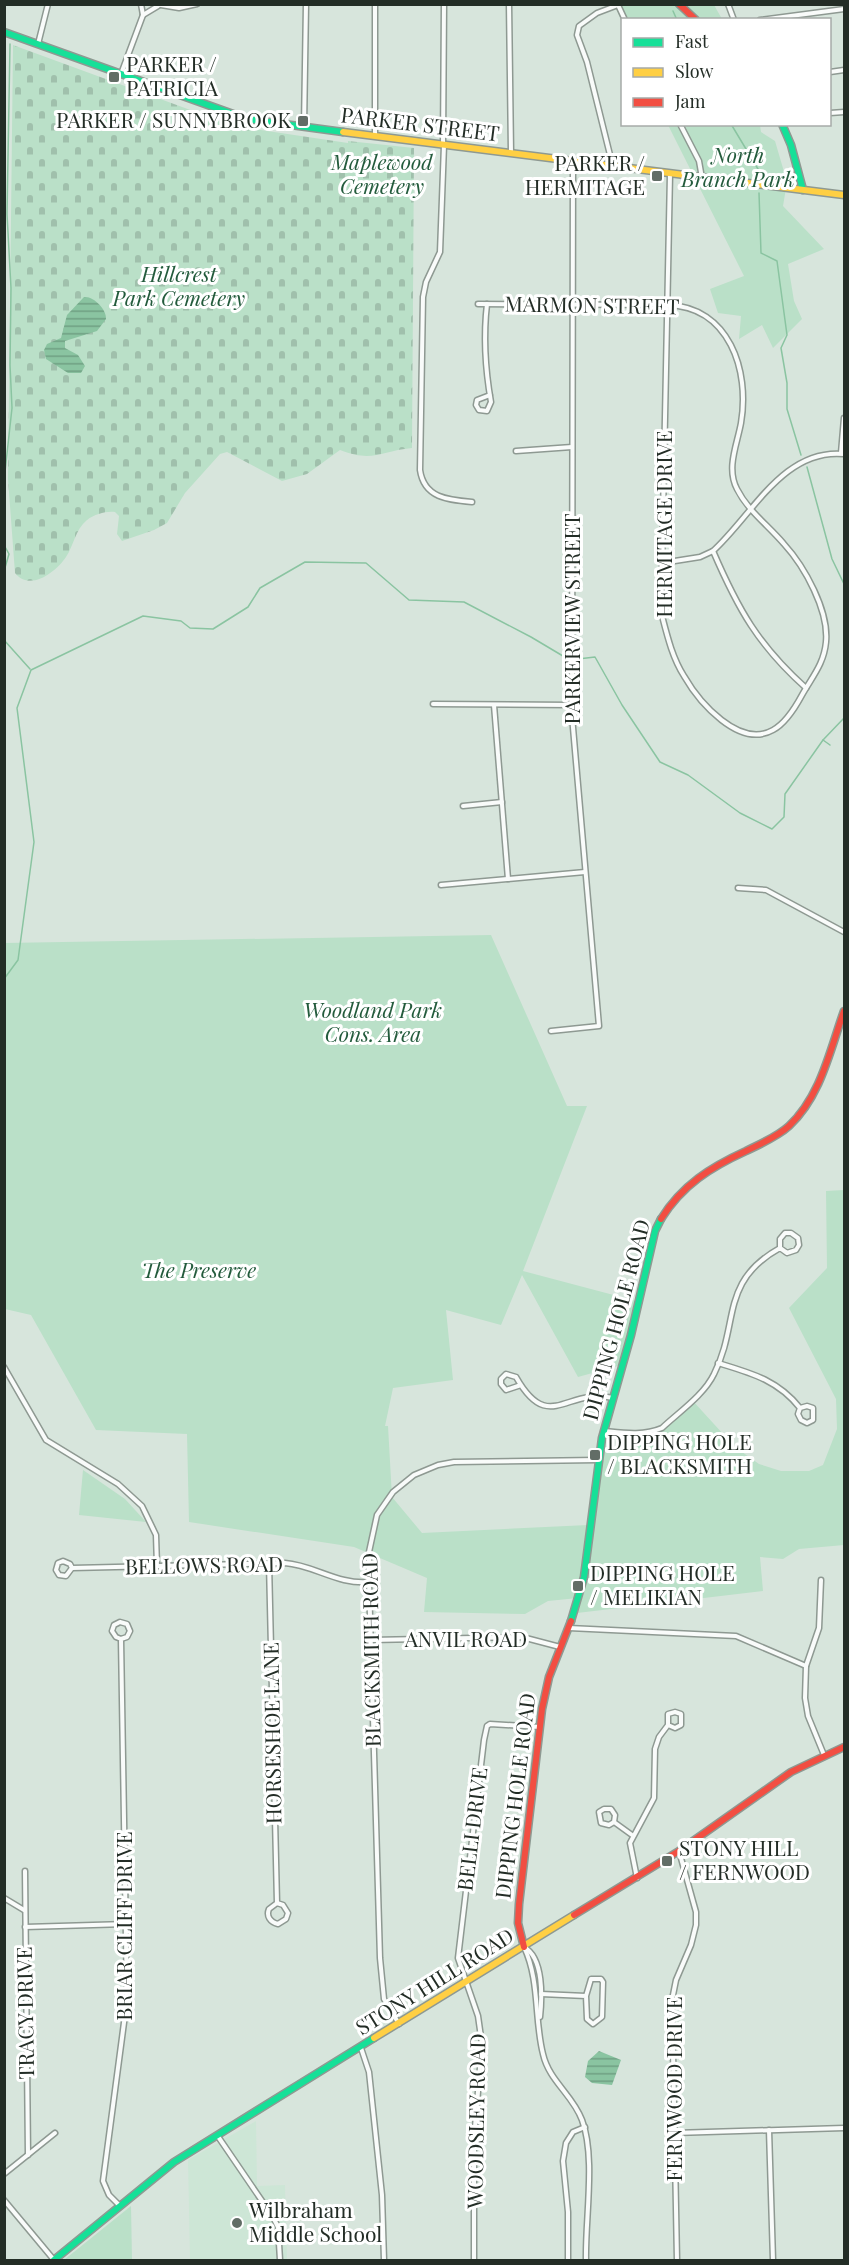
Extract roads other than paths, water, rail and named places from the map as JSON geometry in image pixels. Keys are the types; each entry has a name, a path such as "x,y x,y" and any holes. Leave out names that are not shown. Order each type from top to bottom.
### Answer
{"main road":[{"path":"679,4 694,18"},
{"name":"PARKER STREET","path":"4,32 247,119 844,195"},
{"path":"783,126 794,153 803,190"},
{"name":"DIPPING HOLE ROAD","path":"524,1947 518,1923 519,1904 540,1727 549,1677 568,1628 588,1561 598,1460 655,1232 662,1217 694,1179 788,1127 813,1092 843,1020 844,1011"},
{"name":"STONY HILL ROAD","path":"54,2260 174,2162 680,1851 791,1772 824,1755 844,1748"}],"street":[{"path":"39,44 48,4"},
{"path":"121,74 143,15 141,4"},
{"path":"143,15 157,5 179,8 196,4"},
{"path":"304,127 306,4"},
{"path":"375,4 375,136"},
{"path":"444,4 440,252 426,282 423,297 420,470 424,483 436,495 472,502"},
{"path":"509,4 511,153"},
{"path":"728,4 734,18"},
{"path":"613,167 587,62 577,35 579,26 588,19 617,5"},
{"path":"775,18 844,9"},
{"path":"681,126 699,161 702,178"},
{"name":"PARKERVIEW STREET","path":"550,1031 599,1026 572,705 573,162"},
{"name":"HERMITAGE DRIVE","path":"670,174 661,612 669,644 690,687 720,718 741,731 751,734 773,731 791,712 824,659 826,641 825,621 808,582 785,545 751,511"},
{"name":"MARMON STREET","path":"478,304 668,305 692,308 707,315 727,336 734,351 744,396 732,470 737,490 751,511"},
{"path":"487,304 484,349 490,395 490,408 485,411 479,410 476,405 477,400 490,395"},
{"path":"662,563 700,557 713,551 751,511 776,480 785,473 810,459 843,453 844,418"},
{"path":"516,451 572,447"},
{"path":"713,551 728,587 755,635 778,663 806,688"},
{"path":"433,705 572,705"},
{"path":"494,705 508,879"},
{"path":"463,806 502,802"},
{"path":"441,885 585,872"},
{"path":"738,888 766,890 844,932"},
{"path":"785,1233 794,1234 798,1238 799,1245 794,1252 785,1252 780,1248 780,1239 785,1233"},
{"path":"604,1431 644,1433 662,1428 705,1387 718,1364 742,1282 757,1263 780,1248"},
{"path":"718,1364 767,1379 784,1389 800,1408"},
{"path":"4,1367 46,1440 118,1484 142,1506 156,1536 158,1566"},
{"path":"521,1385 506,1390 501,1384 501,1379 506,1374 512,1374 521,1385 533,1402 542,1406 551,1407 594,1396 613,1398"},
{"path":"807,1406 813,1408 815,1415 812,1421 805,1423 799,1419 800,1408 807,1406"},
{"name":"BLACKSMITH ROAD","path":"399,2025 384,1999 380,1958 369,1582 369,1552 377,1515 393,1492 414,1475 438,1465 454,1462 598,1460"},
{"name":"BELLOWS ROAD","path":"72,1568 70,1573 63,1577 58,1575 56,1568 58,1563 65,1561 72,1568 296,1564 344,1581 369,1582"},
{"name":"HORSESHOE LANE","path":"269,1563 277,1903"},
{"path":"821,1580 819,1628 806,1666 806,1707 824,1755"},
{"name":"BRIAR CLIFF DRIVE","path":"120,1622 126,1623 130,1629 128,1636 121,1639 116,1637 112,1631 114,1625 120,1622"},
{"path":"568,1628 736,1636 806,1666"},
{"name":"ANVIL ROAD","path":"371,1640 522,1637 560,1647"},
{"name":"BRIAR CLIFF DRIVE","path":"120,2206 106,2192 103,2181 127,2015 121,1639"},
{"path":"637,1878 630,1853 632,1835 654,1798 655,1746 668,1725 669,1714 675,1712 681,1714 681,1725 675,1728 668,1725"},
{"name":"BELLI DRIVE","path":"465,1984 458,1958 485,1731 490,1724 498,1723 540,1727"},
{"path":"611,1809 615,1815 614,1822 603,1825 599,1820 599,1812 611,1809"},
{"path":"614,1822 632,1835"},
{"name":"FERNWOOD DRIVE","path":"677,2260 672,2000 676,1980 691,1945 696,1925 696,1912 680,1851"},
{"name":"TRACY DRIVE","path":"25,1871 28,2155"},
{"path":"4,1898 25,1910"},
{"name":"HORSESHOE LANE","path":"277,1903 286,1907 288,1913 286,1920 278,1924 271,1921 268,1916 269,1909 277,1903"},
{"path":"25,1927 127,1924"},
{"path":"524,1947 535,1959 541,1994 539,2024"},
{"path":"524,1947 531,1963 546,2065 581,2116 589,2147 586,2260"},
{"path":"591,1979 601,1979 603,1982 602,2017 593,2024 587,2019 586,1996 591,1979"},
{"name":"WOODSLEY ROAD","path":"465,1984 478,2016 482,2044 474,2139 474,2260"},
{"path":"541,1994 586,1996"},
{"path":"361,2048 368,2065 382,2195 384,2260"},
{"path":"568,2260 568,2212 563,2161 570,2137 576,2130 585,2127"},
{"path":"674,2133 844,2128"},
{"path":"769,2130 773,2260"},
{"path":"4,2174 55,2133"},
{"path":"217,2135 273,2217 278,2227 280,2260"},
{"path":"4,2200 54,2260"}],"waterway":[{"path":"673,11 676,18"},
{"path":"4,481 12,408 11,288 7,214 10,44"},
{"path":"732,126 761,174"},
{"path":"759,193 761,253 777,261 787,335 781,348 787,383 787,409 801,455"},
{"path":"807,467 832,559 844,584"},
{"path":"4,545 9,554 4,571"},
{"path":"4,979 18,960 34,842 17,708 31,670 143,616 181,621 190,628 213,629 248,607 260,588 305,562 366,563 409,600 464,602 568,659"},
{"path":"4,601 4,625"},
{"path":"4,640 30,669"},
{"path":"578,659 595,657 622,705 660,762 688,775 740,813 772,829 784,817 785,794 823,740 844,718"},
{"path":"823,740 830,745"}],"place":[{"name":"PARKER / PATRICIA","path":"114,77"},
{"name":"PARKER / SUNNYBROOK","path":"303,121"},
{"name":"PARKER / HERMITAGE","path":"657,176"},
{"name":"DIPPING HOLE / BLACKSMITH","path":"595,1455"},
{"name":"DIPPING HOLE / MELIKIAN","path":"578,1586"},
{"name":"STONY HILL / FERNWOOD","path":"667,1861"},
{"name":"Wilbraham Middle School","path":"237,2223"}],"park label":[{"name":"North Branch Park","path":"738,168"},
{"name":"Maplewood Cemetery","path":"382,175"},
{"name":"Hillcrest Park Cemetery","path":"179,287"},
{"name":"Woodland Park Cons. Area","path":"373,1023"},
{"name":"The Preserve","path":"199,1271"}]}
